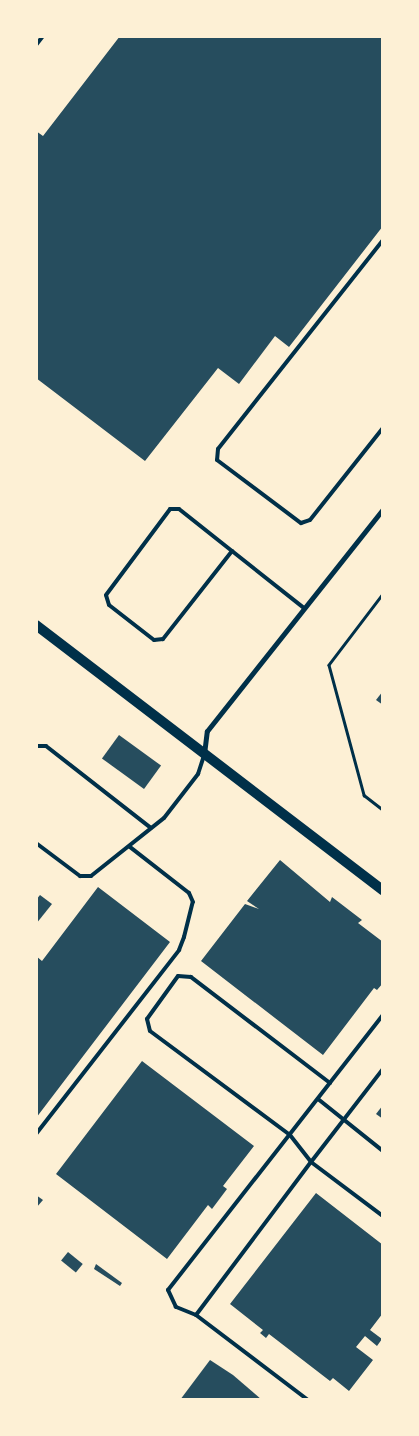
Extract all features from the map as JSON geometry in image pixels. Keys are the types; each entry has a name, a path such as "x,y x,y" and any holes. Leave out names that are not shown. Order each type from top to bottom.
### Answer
{"main road":[{"path":"36,624 204,755 383,890"}],"street":[{"path":"204,755 207,732 383,509"}],"lane":[{"path":"36,45 43,36"},
{"path":"383,240 218,449 217,460 301,523 310,520 383,428"},
{"path":"232,551 163,639 154,640 109,605 106,595 170,509 179,509 304,608"},
{"path":"36,746 46,746 151,828"},
{"path":"36,843 80,876 91,876 130,847 164,818 198,774 204,755"},
{"path":"36,1134 179,950 184,937 193,902 189,893 130,847"},
{"path":"330,1083 191,977 178,976 147,1019 150,1031 290,1134 311,1162 383,1216"},
{"path":"308,1400 196,1315 176,1307 168,1290 383,1015"},
{"path":"196,1315 383,1069"},
{"path":"318,1099 383,1151"}],"path":[{"path":"383,594 329,665 364,795 383,810"}],"building":[{"path":"120,36 383,36 383,226 289,347 275,336 239,384 218,368 145,461 36,378 36,131 43,136"},
{"path":"383,691 383,705 376,700"},
{"path":"119,735 161,766 144,789 102,758"},
{"path":"280,860 330,902 332,897 362,920 358,923 383,942 383,983 377,990 374,988 323,1055 201,961 245,904 259,909 247,901"},
{"path":"98,887 170,942 36,1118 36,956 42,961"},
{"path":"40,895 52,904 36,924 36,900"},
{"path":"142,1061 254,1146 223,1186 227,1189 212,1209 208,1205 167,1259 56,1174"},
{"path":"383,1105 383,1119 376,1114"},
{"path":"316,1193 383,1245 383,1313 370,1330 382,1339 377,1346 365,1336 356,1347 373,1360 349,1391 333,1378 330,1381 269,1334 266,1338 260,1333 263,1330 230,1304"},
{"path":"36,1195 43,1200 36,1208"},
{"path":"68,1252 83,1264 76,1273 61,1261"},
{"path":"96,1264 122,1283 120,1286 94,1269"},
{"path":"210,1360 233,1375 262,1400 180,1400"}]}
